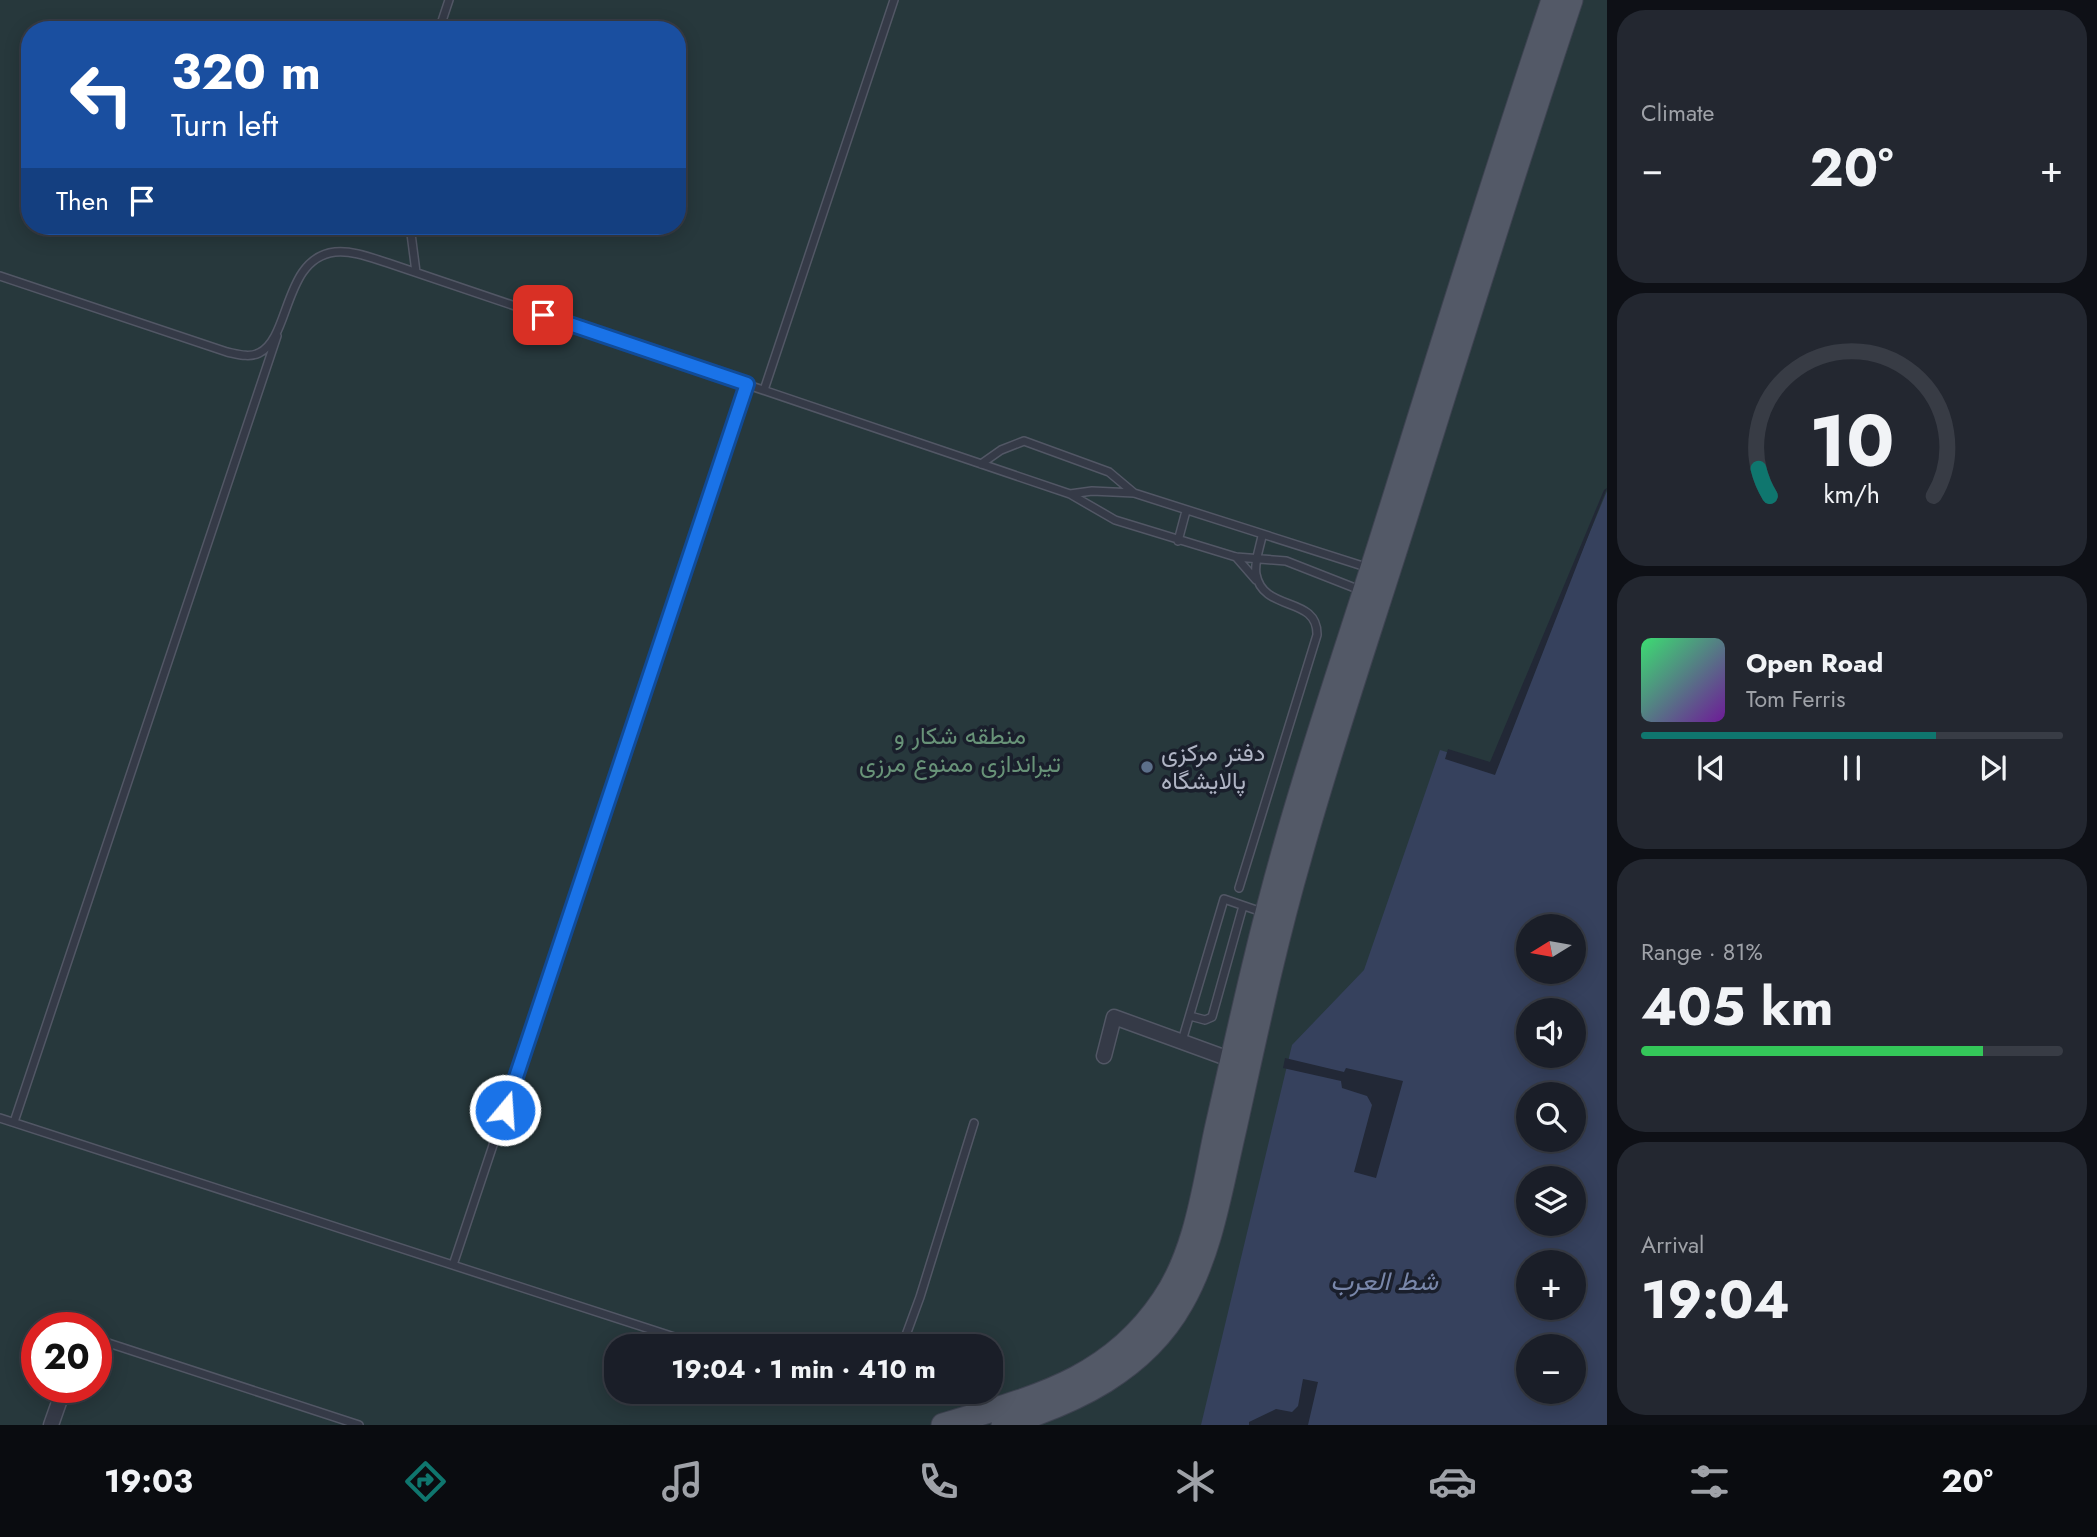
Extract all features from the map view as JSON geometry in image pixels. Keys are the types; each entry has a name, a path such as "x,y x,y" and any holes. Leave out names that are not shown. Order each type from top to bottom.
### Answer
{"main road":[{"path":"943,1425 1056,1389 1091,1372 1124,1347 1147,1322 1166,1295 1182,1262 1197,1217 1283,852 1489,193 1553,0"},
{"path":"1003,1425 1063,1405 1100,1387 1135,1360 1161,1334 1181,1304 1199,1268 1214,1221 1268,982 1300,857 1506,198 1572,0"}],"street":[{"path":"1104,1056 1114,1017 1232,1060"},
{"path":"51,1425 59,1403"}],"lane":[{"path":"442,21 449,0"},
{"path":"764,390 894,0"},
{"path":"411,235 416,272"},
{"path":"0,276 246,356 266,348 298,278 312,262 333,252 357,254 1070,494 1115,520 1178,541 1236,557 1286,561 1368,580"},
{"path":"14,1122 284,313"},
{"path":"453,1265 747,384"},
{"path":"981,464 1001,450 1024,441 1109,472 1134,493"},
{"path":"1070,494 1092,491 1134,493 1262,536 1368,580"},
{"path":"1178,541 1186,511"},
{"path":"1259,584 1255,571 1262,536"},
{"path":"1236,557 1277,601 1311,614 1315,620 1317,635 1239,888"},
{"path":"1182,1042 1224,900 1267,914"},
{"path":"1190,1016 1205,1020 1212,1017 1243,906"},
{"path":"0,1118 665,1334"},
{"path":"906,1334 974,1123"},
{"path":"112,1344 359,1425"}],"green space":[{"name":"منطقه شکار و تیراندازی ممنوع مرزی","path":"0,0 1607,0 1607,1425 0,1425"}],"water":[{"name":"شط العرب","path":"1607,491 1607,1425 1201,1425 1292,1045 1364,970 1440,750 1492,766"}],"pier":[{"path":"1607,488 1495,775 1445,759 1448,749 1490,762"},
{"path":"1285,1058 1344,1072 1346,1068 1403,1081 1376,1178 1354,1172 1372,1105 1367,1096 1342,1088 1341,1081 1283,1068"},
{"path":"1303,1379 1318,1382 1308,1425 1249,1425 1249,1422 1276,1409 1292,1412 1298,1406"}],"place":[{"name":"دفتر مرکزی پالایشگاه","path":"1147,767"}],"route":[{"path":"505,1110 747,384 543,315"}]}
